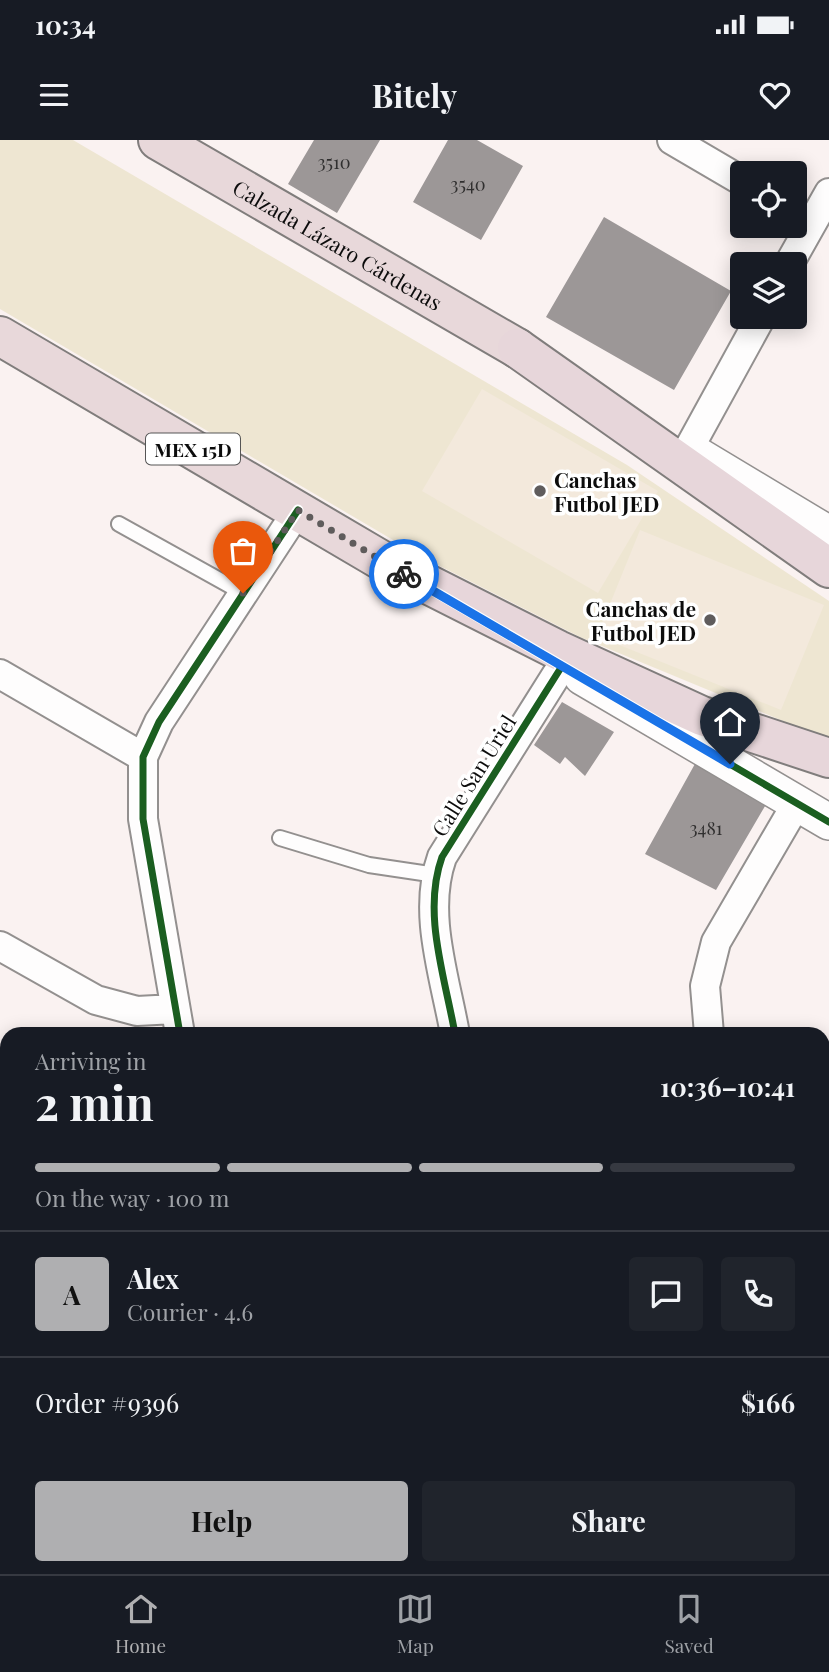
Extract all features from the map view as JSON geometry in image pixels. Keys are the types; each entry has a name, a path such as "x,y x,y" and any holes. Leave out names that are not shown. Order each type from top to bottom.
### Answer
{"highway":[{"name":"Calzada Lázaro Cárdenas","path":"158,140 517,348 829,568"},
{"name":"MEX 15D","path":"0,336 386,563 558,650 702,716 829,758"}],"street":[{"path":"672,140 730,174"},
{"path":"795,252 829,193"},
{"path":"688,450 754,329"},
{"name":"Calzada Lázaro Cárdenas","path":"517,348 829,534"},
{"path":"0,946 96,1000 177,1021 143,819 143,757 159,722 298,510"},
{"path":"386,563 829,822"},
{"name":"Calle San Uriel","path":"454,1027 434,923 436,875 442,857 562,666"},
{"path":"0,674 143,757"},
{"path":"708,1027 705,986 708,963 716,942 797,803"}],"lane":[{"path":"120,524 243,593"},
{"path":"280,838 369,865 436,875"}],"shaded area":[{"path":"0,140 73,140 627,465 829,601 829,740 580,637 422,557 0,309"},
{"name":"Canchas Futbol JED","path":"482,389 658,491 598,593 422,491"},
{"name":"Canchas de Futbol JED","path":"640,530 824,605 781,710 597,636"}],"building":[{"path":"314,140 380,140 337,213 288,184"},
{"path":"448,140 477,140 523,166 481,240 413,202"},
{"path":"604,217 730,290 674,390 546,317"},
{"path":"562,702 614,732 585,776 565,757 560,764 534,745"},
{"path":"696,762 768,801 716,890 645,854"}],"cycle path":[{"path":"179,1027 143,819 143,757 159,722 298,510"},
{"path":"386,563 829,822"},
{"path":"454,1027 435,923 436,878 442,857 562,666"}],"way so far":[{"path":"243,593 298,510 404,574"}],"place":[{"name":"Canchas Futbol JED","path":"540,491"},
{"name":"Canchas de Futbol JED","path":"710,620"}],"route":[{"path":"404,574 730,764"}]}
